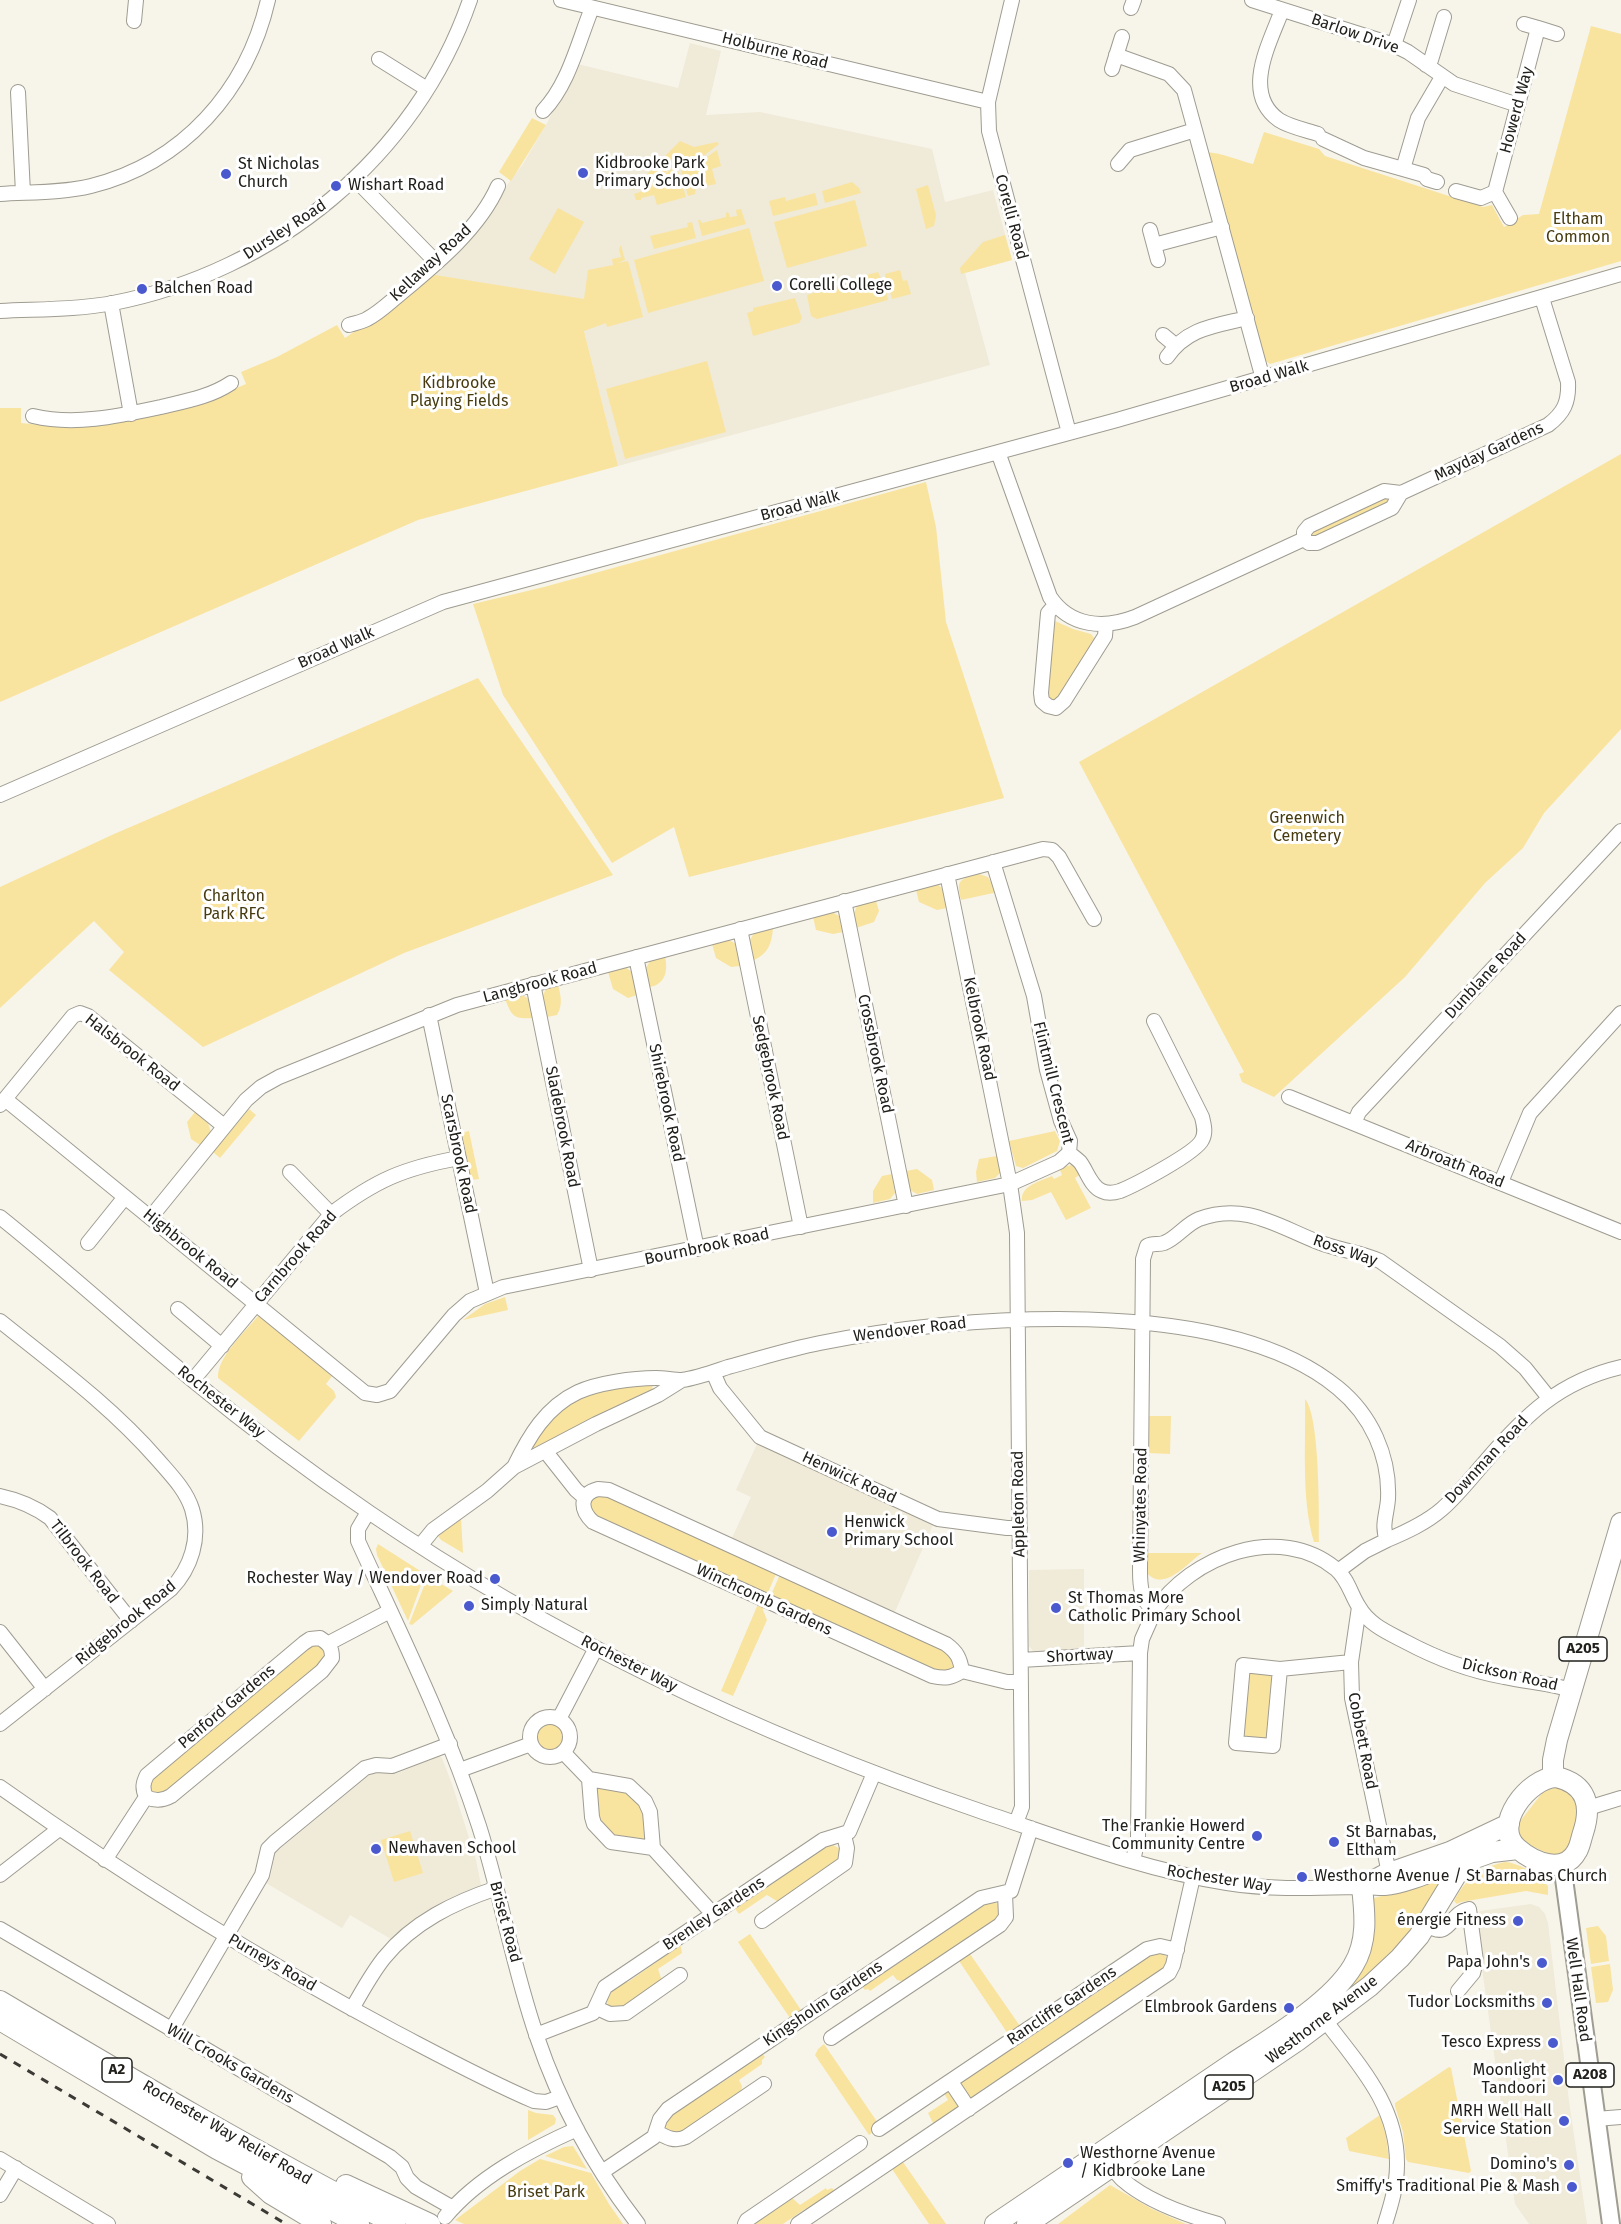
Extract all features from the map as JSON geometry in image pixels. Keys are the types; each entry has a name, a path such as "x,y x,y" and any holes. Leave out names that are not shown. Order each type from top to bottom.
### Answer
{"highway":[{"name":"A205","path":"1553,1777 1554,1752 1621,1523"},
{"path":"1553,1777 1568,1781 1580,1790 1588,1808 1577,1851 1562,1864 1548,1865 1518,1849 1511,1840 1509,1824 1510,1815 1523,1796 1538,1783 1553,1777"},
{"name":"Rochester Way","path":"1362,1887 1389,1873 1450,1852 1509,1824"},
{"name":"Rochester Way","path":"1464,1862 1491,1852 1518,1849"},
{"name":"Westhorne Avenue","path":"995,2224 1106,2159 1320,2014 1370,1986 1400,1958 1427,1924 1464,1862"},
{"name":"Westhorne Avenue","path":"1320,2014 1355,1964 1361,1949 1365,1929 1362,1887"},
{"name":"Rochester Way Relief Road","path":"0,2001 304,2178 395,2224"},
{"name":"Rochester Way Relief Road","path":"0,2020 217,2149 359,2224"},
{"name":"A2","path":"236,2137 308,2168 435,2216"},
{"name":"A2","path":"217,2149 271,2194 321,2224"},
{"name":"Westhorne Avenue","path":"1027,2224 1106,2159"}],"main road":[{"name":"Well Hall Road","path":"1562,1864 1611,2224"}],"street":[{"path":"134,21 136,0"},
{"path":"0,194 65,190 114,179 143,166 176,146 208,118 238,78 259,34 268,0"},
{"name":"Dursley Road","path":"0,311 111,303 174,287 236,262 298,225 355,179 395,134 427,89 454,39 470,0"},
{"name":"Holburne Road","path":"561,0 988,102"},
{"name":"Corelli Road","path":"1012,0 988,102 988,131 1069,433"},
{"name":"Barlow Drive","path":"1252,0 1394,45 1442,77 1470,91 1518,105"},
{"path":"1394,45 1408,0"},
{"path":"543,111 554,100 592,8"},
{"path":"1282,10 1260,70 1260,93 1268,108 1281,121 1320,136 1364,159 1369,158 1424,175 1426,179 1437,183"},
{"path":"1426,65 1431,60 1444,17"},
{"path":"1524,24 1557,33"},
{"name":"Howerd Way","path":"1494,192 1538,28"},
{"path":"1122,37 1114,62 1160,69 1178,82 1188,101 1263,379"},
{"path":"379,59 427,89"},
{"path":"1403,169 1418,118 1442,77"},
{"path":"18,92 23,193"},
{"path":"1118,164 1125,146 1196,130"},
{"path":"355,179 436,262"},
{"name":"Kellaway Road","path":"349,325 374,314 436,262 475,223 491,202 498,186"},
{"path":"1456,191 1480,198 1494,192 1510,218"},
{"path":"1154,245 1222,227"},
{"path":"1150,230 1158,260"},
{"name":"Broad Walk","path":"0,795 443,602 1263,379 1621,274"},
{"name":"Mayday Gardens","path":"1304,539 1304,532 1309,526 1384,491 1401,493 1548,425 1560,416 1569,395 1568,382 1542,298"},
{"path":"111,303 131,414"},
{"path":"1163,334 1171,351 1192,332 1246,318"},
{"path":"33,416 50,420 73,420 131,414 198,399 218,392 231,383"},
{"path":"998,452 1046,589 1055,605 1048,613 1041,693 1042,701 1047,706 1056,708 1064,701 1106,636 1106,624"},
{"name":"Mayday Gardens","path":"1304,539 1310,543 1317,543 1382,513 1392,508 1401,493"},
{"name":"Mayday Gardens","path":"1055,605 1073,619 1085,622 1106,624 1135,617 1304,539"},
{"name":"Dunblane Road","path":"1354,1123 1359,1112 1621,831"},
{"path":"993,862 1043,849 1052,850 1059,857 1094,919"},
{"name":"Langbrook Road","path":"151,1217 246,1100 261,1087 279,1077 457,1005 993,862"},
{"name":"Flintmill Crescent","path":"993,862 1034,996 1047,1070 1059,1113 1070,1141 1069,1153 1079,1162 1101,1191 1110,1193 1119,1191 1161,1170 1197,1147 1203,1139 1205,1128 1202,1117 1154,1021"},
{"name":"Kelbrook Road","path":"947,874 1010,1184"},
{"name":"Crossbrook Road","path":"844,901 906,1206"},
{"name":"Sedgebrook Road","path":"740,929 801,1227"},
{"name":"Shirebrook Road","path":"636,957 697,1249"},
{"name":"Sladebrook Road","path":"533,984 591,1270"},
{"name":"Halsbrook Road","path":"2,1102 73,1016 80,1013 88,1016 224,1126"},
{"path":"1501,1182 1530,1113 1621,1013"},
{"name":"Scarsbrook Road","path":"429,1015 487,1293"},
{"name":"Arbroath Road","path":"1289,1097 1621,1232"},
{"name":"Highbrook Road","path":"2,1102 151,1217 365,1393 377,1395"},
{"name":"Bournbrook Road","path":"377,1395 390,1391 454,1315 470,1301 503,1287 1010,1184 1059,1162 1069,1153"},
{"name":"Carnbrook Road","path":"193,1380 331,1214 359,1192 385,1178 408,1169 459,1158"},
{"path":"290,1172 331,1214"},
{"name":"Appleton Road","path":"1010,1184 1017,1233 1020,1528 1022,1807 1016,1823"},
{"path":"88,1243 125,1197"},
{"name":"Ross Way","path":"1144,1250 1152,1243 1164,1243 1197,1220 1230,1213 1269,1220 1321,1244 1367,1255 1380,1261 1500,1346 1526,1368 1550,1398"},
{"name":"Rochester Way","path":"1,1219 193,1380 298,1462 368,1512 494,1592 596,1648 718,1708 874,1773 1031,1828 1133,1861 1193,1877 1263,1888 1388,1888 1464,1862"},
{"name":"Whinyates Road","path":"1144,1250 1140,1591 1145,1602 1154,1612"},
{"path":"178,1309 222,1346"},
{"name":"Wendover Road","path":"420,1546 433,1530 487,1491 514,1467 658,1395 682,1380 815,1344 866,1334 916,1327 1018,1321 1087,1320 1143,1322 1208,1332 1258,1346 1303,1365 1339,1388 1363,1414 1384,1458 1388,1486 1384,1533 1387,1540"},
{"name":"Ridgebrook Road","path":"0,1321 103,1404 169,1472 187,1497 192,1508 195,1529 193,1552 179,1581 0,1724"},
{"name":"Downman Road","path":"1338,1571 1365,1551 1411,1530 1442,1509 1513,1430 1550,1398 1577,1381 1621,1367"},
{"name":"Henwick Road","path":"713,1372 720,1388 760,1437 938,1519 1020,1528"},
{"name":"Wendover Road","path":"514,1467 536,1427 550,1411 580,1392 604,1384 654,1378 682,1380"},
{"name":"Winchcomb Gardens","path":"546,1452 584,1497 586,1516 593,1522 932,1676 942,1679 952,1677 962,1671 1007,1682 1021,1682"},
{"path":"584,1497 589,1491 609,1490 946,1644 956,1651 962,1671"},
{"name":"Tilbrook Road","path":"0,1496 19,1500 37,1508 50,1518 131,1621"},
{"name":"Briset Road","path":"368,1512 358,1529 358,1541 416,1665 460,1770 496,1888 536,2035 560,2097 589,2153 638,2224"},
{"name":"Dickson Road","path":"1154,1612 1166,1594 1199,1567 1221,1556 1245,1550 1288,1548 1311,1553 1338,1571 1359,1607 1375,1625 1434,1655 1486,1673 1549,1683 1571,1690"},
{"name":"Cobbett Road","path":"1359,1607 1351,1662 1352,1698 1389,1873"},
{"name":"Penford Gardens","path":"329,1643 390,1611"},
{"path":"1133,1861 1138,1838 1140,1653 1142,1639 1154,1612"},
{"path":"0,1632 45,1689"},
{"name":"Penford Gardens","path":"105,1860 146,1797 143,1783 147,1775 310,1639 320,1638 329,1643 332,1658 328,1665 171,1796 163,1800 146,1797"},
{"path":"559,1719 596,1648"},
{"name":"Shortway","path":"1021,1660 1140,1653"},
{"path":"1280,1669 1273,1746 1236,1743 1243,1665 1280,1669 1351,1662"},
{"path":"546,1718 559,1719 570,1734 563,1752 552,1757 545,1756 534,1749 531,1744 531,1731 540,1720 546,1718"},
{"path":"171,2030 262,1875 268,1849 365,1768 376,1765 392,1766 450,1744"},
{"path":"460,1770 531,1744"},
{"path":"563,1752 589,1779 629,1786 639,1795 650,1812 653,1848 713,1914"},
{"path":"844,1835 853,1828 874,1773"},
{"path":"589,1779 592,1820 608,1839 615,1843 653,1848"},
{"name":"Purneys Road","path":"0,1787 105,1860 226,1937 352,2009 529,2099 540,2103 560,2097"},
{"path":"1588,1808 1621,1798"},
{"path":"0,1875 59,1828"},
{"name":"Kingsholm Gardens","path":"602,2172 649,2141 657,2132 660,2119 668,2109 981,1898 1005,1894 1014,1886 1031,1828"},
{"name":"Brenley Gardens","path":"680,1975 626,2013 610,2014 597,2008 605,1987 823,1840 844,1835 848,1856 845,1863 762,1921"},
{"name":"Rancliffe Gardens","path":"798,2224 1169,1973 1177,1950 1193,1877"},
{"path":"352,2009 385,1957 427,1919 448,1907 496,1888"},
{"name":"Kingsholm Gardens","path":"831,2038 1000,1925 1006,1917 1005,1894"},
{"path":"1427,1924 1436,1930 1441,1930 1459,1912 1469,1909 1476,1961 1473,1973 1458,1990"},
{"name":"Will Crooks Gardens","path":"0,1929 390,2157 402,2167 407,2178 416,2187 435,2216"},
{"name":"Rancliffe Gardens","path":"879,2129 1147,1949 1160,1946 1177,1950"},
{"path":"536,2035 588,2016 597,2008"},
{"path":"1320,2014 1374,2085 1392,2126 1397,2167 1394,2192 1385,2224"},
{"path":"951,2082 969,2109"},
{"path":"657,2132 672,2140 680,2140 764,2084"},
{"path":"1596,2119 1621,2117"},
{"path":"435,2216 504,2167 577,2129"},
{"path":"745,2224 747,2220 860,2143"},
{"path":"0,2159 108,2224"},
{"path":"1106,2159 1120,2178 1155,2200 1218,2224"},
{"path":"0,2195 16,2169"}],"shaded area":[{"name":"Corelli College","path":"690,43 721,51 706,115 760,112 932,149 945,202 993,190 1012,260 965,273 990,365 618,466 584,331 429,274 477,225 523,164 577,64 678,88"},
{"name":"Henwick Primary School","path":"757,1444 933,1525 894,1614 731,1540 751,1497 736,1490"},
{"name":"St Thomas More Catholic Primary School","path":"1084,1569 1084,1649 1033,1651 1029,1646 1029,1570"},
{"name":"Newhaven School","path":"439,1756 442,1758 452,1784 476,1860 481,1885 443,1901 391,1939 350,1915 342,1928 266,1883 271,1875 275,1853 372,1773 398,1773"},
{"path":"1531,1904 1539,1907 1548,1923 1569,2101 1587,2224 1529,2224 1515,2204 1475,1918 1480,1911"}],"green space":[{"name":"Eltham Common","path":"1591,26 1621,34 1621,261 1270,364 1266,361 1206,152 1253,164 1264,132 1319,149 1325,156 1483,207 1492,205 1504,227 1523,215 1539,214"},
{"path":"532,118 546,125 511,181 499,172"},
{"path":"680,141 694,147 717,142 719,144 702,157 692,162 676,165 645,186 631,190"},
{"path":"717,150 721,166 712,169 716,184 696,188 695,194 688,196 680,166 698,163"},
{"path":"677,167 686,197 657,205 654,195 636,200 634,194 646,189"},
{"path":"852,182 861,193 825,203 822,191"},
{"path":"928,185 936,215 934,226 926,229 916,189"},
{"path":"815,193 818,205 773,216 769,201 785,197 786,201"},
{"path":"855,200 867,246 787,268 774,222"},
{"path":"558,208 584,222 555,274 529,259"},
{"path":"741,209 746,224 702,236 698,220 702,223 726,217 728,212 730,217 737,216 736,210"},
{"path":"692,222 696,238 654,249 650,236 688,227 687,223"},
{"path":"749,228 764,281 648,313 634,260"},
{"path":"1005,235 1012,260 961,274 960,268 983,242"},
{"name":"Kidbrooke Playing Fields","path":"621,245 625,260 617,263 628,261 643,317 607,327 606,323 584,331 618,466 418,520 0,702 0,408 21,408 21,423 68,428 129,419 227,392 246,384 241,372 277,357 337,325 345,338 384,311 429,274 584,299 588,270 613,265 612,259 621,257 619,249"},
{"path":"900,270 903,281 907,280 911,294 892,299 885,274"},
{"path":"878,272 888,300 817,319 811,316 807,295 844,283 844,281"},
{"path":"795,298 802,318 799,323 753,336 747,313 753,311 753,308"},
{"path":"707,361 726,432 625,459 606,389"},
{"name":"Greenwich Cemetery","path":"1621,454 1621,729 1544,813 1523,848 1485,883 1405,977 1274,1097 1242,1082 1239,1074 1244,1072 1079,762"},
{"path":"926,482 936,527 946,622 1004,798 689,877 674,827 612,863 503,695 473,604 544,587"},
{"path":"1384,495 1389,496 1392,501 1317,539 1310,536 1310,530"},
{"path":"1055,621 1091,634 1095,639 1061,696 1053,700 1047,696"},
{"name":"Charlton Park RFC","path":"478,678 613,875 404,953 203,1047 109,970 124,952 94,921 0,1008 0,887 114,834"},
{"path":"979,874 988,877 992,884 996,883 998,892 961,900 959,884 961,881"},
{"path":"937,884 943,889 947,908 937,910 919,902 916,890"},
{"path":"876,901 879,911 874,922 856,928 854,913 857,906"},
{"path":"832,912 839,916 843,932 833,934 816,930 813,917"},
{"path":"773,928 768,947 763,955 754,960 750,940 754,933"},
{"path":"729,940 736,944 740,966 731,967 716,958 712,944"},
{"path":"665,956 665,976 660,983 650,987 646,968 650,961"},
{"path":"625,967 632,972 637,995 628,998 613,989 608,972"},
{"path":"558,985 561,1000 559,1011 557,1015 547,1017 543,996 546,988"},
{"path":"522,995 529,999 533,1018 514,1016 505,999"},
{"path":"249,1109 256,1115 220,1158 213,1152"},
{"path":"195,1112 208,1123 211,1132 200,1145 191,1139 187,1122"},
{"path":"469,1131 479,1179 471,1180 462,1133"},
{"path":"1055,1131 1060,1141 1057,1151 1023,1168 1016,1166 1009,1141"},
{"path":"997,1156 1001,1172 995,1178 977,1182 976,1172 979,1159"},
{"path":"1072,1165 1081,1174 1075,1178 1091,1208 1066,1220 1051,1192 1032,1200 1022,1201 1027,1188 1052,1176 1054,1179 1062,1175 1059,1168"},
{"path":"917,1169 932,1180 934,1190 917,1194 910,1190 906,1171"},
{"path":"892,1174 895,1193 890,1199 873,1203 873,1191 882,1176"},
{"path":"505,1297 508,1310 463,1320 485,1304"},
{"path":"258,1316 332,1376 326,1384 334,1391 336,1397 299,1441 218,1378 227,1353"},
{"path":"652,1384 653,1392 538,1451 531,1445 553,1416 572,1401 606,1388"},
{"path":"1305,1399 1314,1425 1316,1445 1319,1542 1314,1542 1307,1508"},
{"path":"1148,1416 1171,1416 1170,1454 1148,1453"},
{"path":"599,1492 771,1568 770,1571 776,1574 766,1597 595,1520 588,1504"},
{"path":"461,1518 463,1553 438,1536"},
{"path":"378,1544 425,1574 408,1621 377,1555"},
{"path":"1147,1553 1202,1553 1176,1574 1161,1580 1147,1573"},
{"path":"781,1572 952,1654 955,1668 941,1674 775,1601 776,1598 771,1595"},
{"path":"428,1576 453,1591 412,1625 409,1624"},
{"path":"758,1604 764,1606 763,1610 767,1620 733,1696 721,1691"},
{"path":"311,1643 324,1646 326,1659 167,1794 154,1794 150,1791 149,1778"},
{"path":"1251,1670 1274,1673 1272,1732 1265,1741 1244,1738 1241,1734 1247,1673"},
{"path":"550,1722 560,1727 565,1737 560,1747 550,1752 540,1747 535,1737 540,1727"},
{"path":"600,1786 626,1789 644,1806 646,1841 617,1839 598,1821 595,1790"},
{"path":"1557,1787 1573,1798 1577,1813 1567,1849 1557,1856 1530,1845 1521,1838 1517,1825 1543,1792"},
{"path":"410,1831 423,1873 394,1882 381,1840"},
{"path":"830,1843 840,1849 840,1861 780,1903 767,1895 739,1914 733,1906 741,1905 763,1890 764,1885"},
{"path":"1505,1862 1523,1867 1539,1878 1548,1886 1548,1895 1526,1891 1457,1904 1454,1901 1463,1886 1475,1875 1488,1867"},
{"path":"1443,1878 1403,1946 1343,2000 1339,1994 1371,1899"},
{"path":"993,1901 999,1905 1000,1918 904,1982 897,1980 893,1975 870,1991 865,1990 861,1985 920,1949 920,1944 981,1904"},
{"path":"1598,1926 1606,1936 1609,1961 1591,1964 1586,1928"},
{"path":"750,1934 801,2010 790,2018 738,1942"},
{"path":"680,1942 682,1953 658,1969 662,1981 622,2009 611,2008 606,2001 607,1992 622,1981 628,1982 658,1961 658,1956"},
{"path":"1151,1952 1161,1953 1168,1960 1163,1969 1152,1979 1147,1983 1142,1982 1111,2003 1110,2008 1085,2025 1081,2023 1048,2045 1047,2050 1017,2071 1013,2070 981,2090 980,2096 970,2099 960,2085 961,2080 1011,2046 1016,2047 1067,2009 1072,2009 1104,1988 1105,1983"},
{"path":"970,1954 1020,2026 1008,2034 959,1961"},
{"path":"1610,1964 1613,1990 1608,2002 1596,2003 1591,1967"},
{"path":"824,2044 880,2126 869,2135 815,2055"},
{"path":"761,2052 765,2057 762,2064 739,2080 742,2086 741,2094 682,2134 669,2133 665,2126 665,2119 713,2084 718,2085 735,2074 735,2070"},
{"path":"1449,2067 1471,2171 1469,2173 1408,2162 1403,2132 1395,2106 1395,2103"},
{"path":"949,2091 960,2107 935,2127 928,2113 948,2100 943,2092"},
{"path":"528,2110 553,2115 556,2119 555,2124 528,2140"},
{"path":"1380,2115 1389,2159 1349,2151 1346,2138"},
{"path":"573,2146 587,2169 545,2156 564,2147"},
{"name":"Briset Park","path":"540,2159 591,2173 623,2224 464,2224 455,2220 520,2171"},
{"path":"903,2162 946,2224 929,2224 892,2169"},
{"path":"1110,2185 1152,2209 1186,2224 1058,2224"},
{"path":"826,2188 827,2190 832,2188 836,2193 812,2209 805,2209 783,2224 750,2224 791,2197 800,2205"}],"railway":[{"path":"0,2054 286,2224"}],"place":[{"name":"Kidbrooke Park Primary School","path":"583,173"},
{"name":"St Nicholas Church","path":"226,174"},
{"name":"Wishart Road","path":"336,186"},
{"name":"Corelli College","path":"777,286"},
{"name":"Balchen Road","path":"142,289"},
{"name":"Henwick Primary School","path":"832,1532"},
{"name":"Rochester Way / Wendover Road","path":"495,1579"},
{"name":"Simply Natural","path":"469,1606"},
{"name":"St Thomas More Catholic Primary School","path":"1056,1608"},
{"name":"The Frankie Howerd Community Centre","path":"1257,1836"},
{"name":"St Barnabas, Eltham","path":"1334,1842"},
{"name":"Newhaven School","path":"376,1849"},
{"name":"Westhorne Avenue / St Barnabas Church","path":"1302,1877"},
{"name":"énergie Fitness","path":"1518,1921"},
{"name":"Papa John's","path":"1542,1963"},
{"name":"Tudor Locksmiths","path":"1547,2003"},
{"name":"Elmbrook Gardens","path":"1289,2008"},
{"name":"Tesco Express","path":"1553,2043"},
{"name":"Moonlight Tandoori","path":"1558,2080"},
{"name":"MRH Well Hall Service Station","path":"1564,2121"},
{"name":"Westhorne Avenue / Kidbrooke Lane","path":"1068,2163"},
{"name":"Domino's","path":"1569,2165"},
{"name":"Smiffy's Traditional Pie & Mash","path":"1572,2187"}]}
